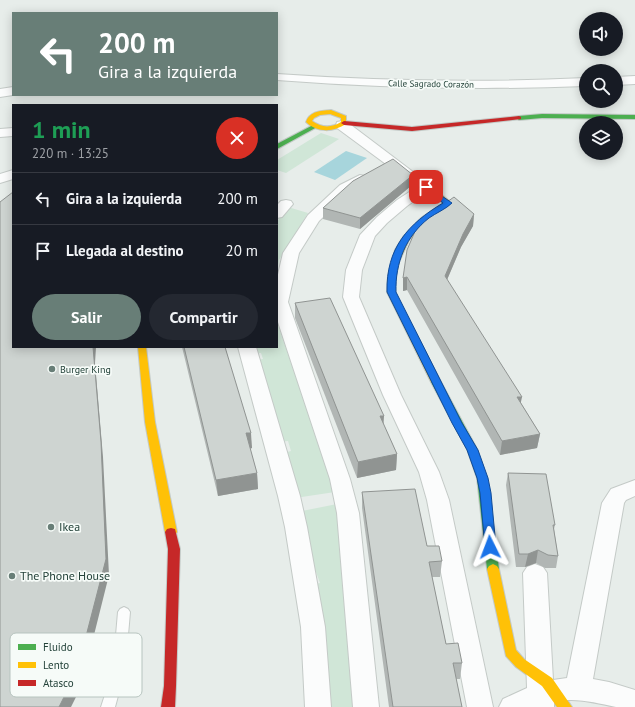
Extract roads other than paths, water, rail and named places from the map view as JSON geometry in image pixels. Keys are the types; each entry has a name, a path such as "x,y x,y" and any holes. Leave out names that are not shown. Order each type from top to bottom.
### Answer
{"street":[{"name":"Calle Sagrado Corazón","path":"278,77 351,82 443,85 579,82"},
{"path":"623,81 635,80"},
{"path":"0,93 12,91"},
{"path":"343,124 345,120 341,115 325,112 314,114 309,119 309,122 315,126 326,128 343,124 412,130 542,116 635,117"},
{"path":"343,124 448,203 426,216 417,224 406,238 400,248 393,266 391,277 392,292 472,450 482,478 493,567 510,652 515,660 553,694"},
{"path":"278,146 315,126"},
{"path":"0,133 12,132"},
{"path":"366,707 348,513 340,479 280,302 291,253 313,218 345,188 376,169 393,161"},
{"path":"0,179 12,174"},
{"path":"426,187 402,203 382,220 368,235 354,270 351,297 392,395 428,472 438,500 480,707"},
{"path":"142,348 150,422 174,549 170,686 168,707"},
{"path":"247,348 289,496 296,527 313,627 318,707"},
{"path":"553,694 613,503 618,494 635,488"},
{"path":"535,573 553,694"},
{"path":"512,707 553,694 590,688 623,697 635,702"}],"lane":[{"path":"122,633 124,612"},
{"path":"108,707 111,697"}],"water":[{"path":"346,151 367,158 335,180 314,172"}],"place":[{"name":"Burger King","path":"52,369"},
{"name":"Ikea","path":"51,527"},
{"name":"The Phone House","path":"12,576"}]}
